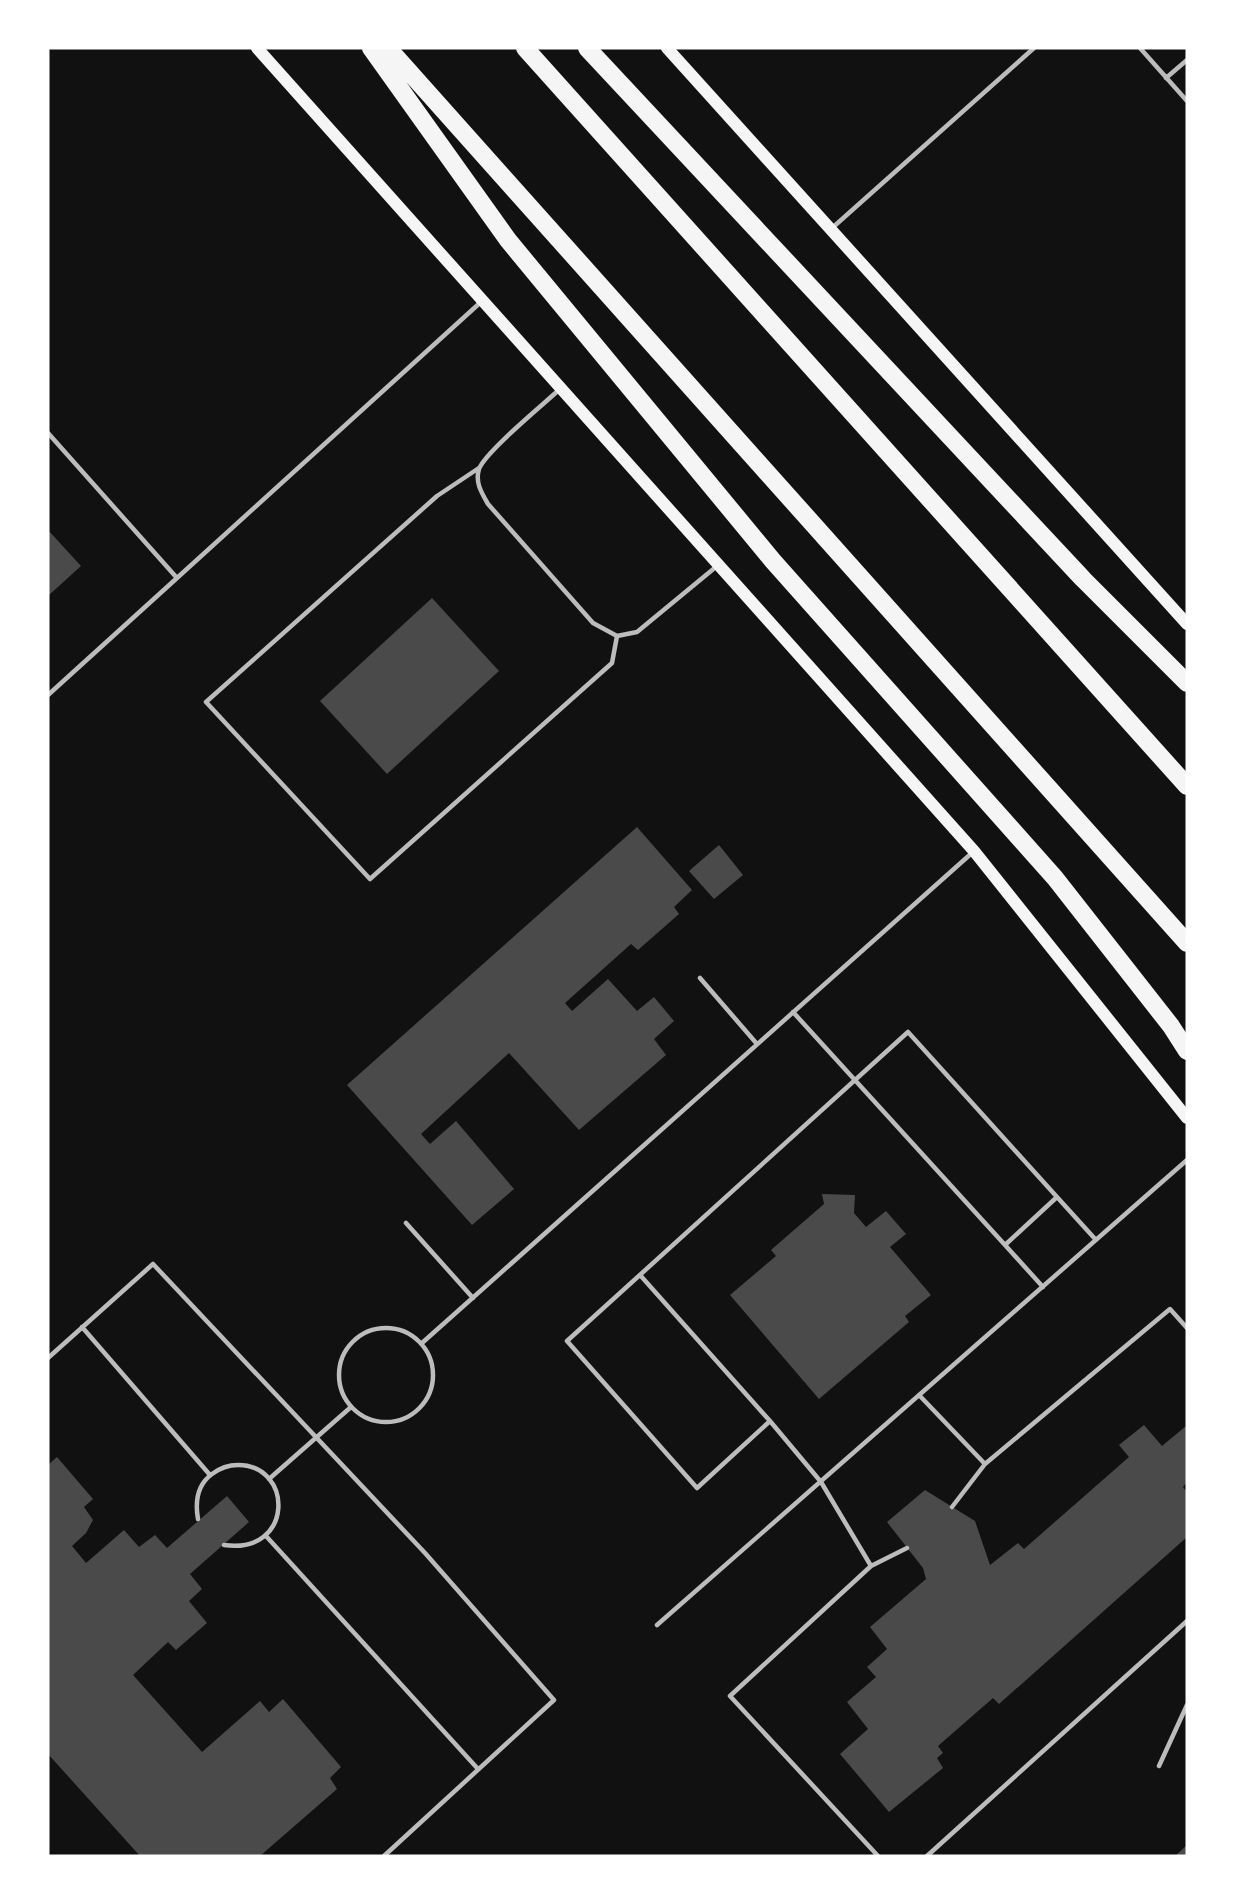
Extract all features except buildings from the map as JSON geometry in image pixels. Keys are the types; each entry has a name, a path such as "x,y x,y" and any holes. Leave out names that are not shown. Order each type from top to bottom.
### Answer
{"highway":[{"path":"371,48 516,249 773,561 1055,878 1171,1026 1187,1051"},
{"path":"388,48 1187,943"},
{"path":"525,48 1187,786"},
{"path":"587,48 1083,579 1187,683"}],"main road":[{"path":"257,48 974,850 1187,1118"},
{"path":"667,48 1187,624"}],"lane":[{"path":"831,229 1034,48"},
{"path":"1140,48 1187,101"},
{"path":"1167,78 1187,60"},
{"path":"48,695 482,301"},
{"path":"561,388 491,452 480,468 437,496 206,702 370,879 612,663 617,636"},
{"path":"48,433 177,578"},
{"path":"480,468 478,485 488,504 593,623 617,636 637,632 719,565"},
{"path":"422,1343 974,850"},
{"path":"700,978 757,1044"},
{"path":"793,1012 1043,1287"},
{"path":"770,1421 697,1488 567,1341 854,1078 908,1032 1096,1240"},
{"path":"657,1625 1187,1160"},
{"path":"1005,1245 1057,1197"},
{"path":"406,1223 472,1298"},
{"path":"48,1358 153,1264 425,1553 554,1700 384,1856"},
{"path":"640,1275 821,1482 871,1566"},
{"path":"952,1507 985,1464 1170,1309 1187,1328"},
{"path":"82,1327 210,1475"},
{"path":"389,1327 403,1330 422,1343 433,1367 434,1379 431,1391 418,1410 408,1417 385,1422 373,1421 351,1407 343,1395 339,1382 339,1368 343,1354 351,1342 362,1333 375,1328 389,1327"},
{"path":"919,1395 985,1464"},
{"path":"269,1479 351,1407"},
{"path":"198,1519 197,1495 202,1484 221,1468 245,1465 257,1469 269,1479 278,1498 278,1510 275,1522 266,1536 249,1546 224,1545"},
{"path":"266,1536 478,1769"},
{"path":"878,1856 730,1696 871,1566 908,1548"},
{"path":"927,1856 1187,1621"},
{"path":"1159,1766 1187,1705"}]}
